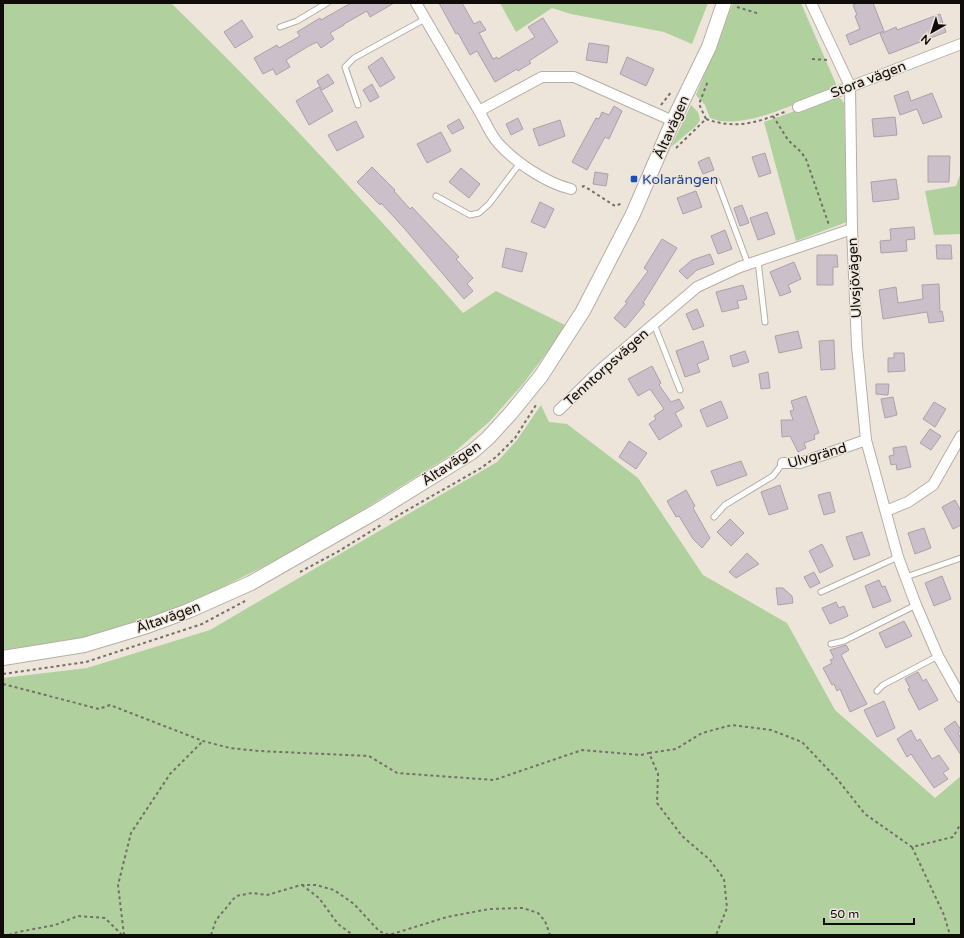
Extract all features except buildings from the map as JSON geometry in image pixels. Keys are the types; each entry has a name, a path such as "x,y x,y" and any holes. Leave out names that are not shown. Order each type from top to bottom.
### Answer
{"main road":[{"name":"Ältavägen","path":"3,658 84,645 147,626 195,608 251,583 377,511 472,452 488,438 541,376 583,311 633,214 673,121 730,5"}],"street":[{"path":"416,3 497,142 520,163 558,186 571,189"},
{"name":"Ulvsjövägen","path":"811,3 850,86 852,229 857,346 866,440 898,557 916,605 938,656 961,697"},
{"name":"Stora vägen","path":"798,106 961,44"},
{"path":"479,111 542,77 560,76 574,77 673,121"},
{"name":"Tenntorpsvägen","path":"559,410 601,369 697,287 748,264 852,229"},
{"path":"886,511 908,502 933,485 961,436"},
{"name":"Ulvgränd","path":"783,463 800,463 866,440"}],"lane":[{"path":"280,27 297,21 327,3"},
{"path":"358,105 346,67 354,58 425,19"},
{"path":"436,196 470,215 479,213 489,204 520,163"},
{"path":"717,181 748,264"},
{"path":"758,261 765,322"},
{"name":"Tenntorpsvägen","path":"654,324 680,390"},
{"name":"Ulvgränd","path":"714,517 725,505 772,476 783,463"},
{"path":"821,592 898,557"},
{"path":"906,577 961,558"},
{"path":"831,644 844,641 916,605"},
{"path":"877,691 883,685 938,656"}],"path":[{"path":"730,5 760,14"},
{"path":"655,112 675,88"},
{"path":"699,104 706,119 720,124 744,124 761,121 798,106"},
{"path":"773,116 788,140 801,152 806,160 834,235"},
{"path":"673,151 706,119"},
{"path":"571,189 584,186 615,206 623,204 627,198"},
{"path":"390,520 481,468 496,457 515,438 539,400"},
{"path":"298,573 384,524"},
{"path":"3,674 86,662 202,624 250,598"},
{"path":"3,684 99,709 110,705 203,741 230,748 259,751 369,756 397,773 494,780 582,750 641,755 676,749 702,733 732,725 771,730 802,742 838,780 865,814 912,848 944,915 950,935"},
{"path":"123,935 118,885 131,833 170,774 203,741"},
{"path":"649,754 658,774 657,803 682,836 710,860 724,879 727,908 716,935"},
{"path":"912,848 953,836 961,823"},
{"path":"302,885 319,898 338,924 353,935"},
{"path":"211,935 216,920 236,896 252,893 267,895 302,885 316,885 334,890 354,904 379,931 389,935 448,917 489,909 524,908 538,913 544,921 550,935"},
{"path":"9,935 55,925 78,916 105,918 123,935"}],"green space":[{"path":"3,3 171,3 209,40 320,155 463,313 496,291 567,326 523,384 490,421 451,455 308,544 173,612 86,641 3,652"},
{"path":"500,3 708,3 692,44 664,32 571,14 552,8 516,32"},
{"path":"733,3 801,3 836,84 835,87 773,113 756,118 739,121 724,121 710,118 705,105 696,95"},
{"path":"837,96 844,103 847,222 796,241 764,122"},
{"path":"691,105 698,112 700,120 696,126 671,147"},
{"path":"961,172 961,234 934,235 925,191 956,186"},
{"path":"541,405 549,422 567,424 638,478 703,575 787,623 835,710 935,798 961,776 961,935 3,935 3,678 87,668 210,630 497,462 517,440"}],"place":[{"name":"Kolarängen","path":"634,179"}]}
